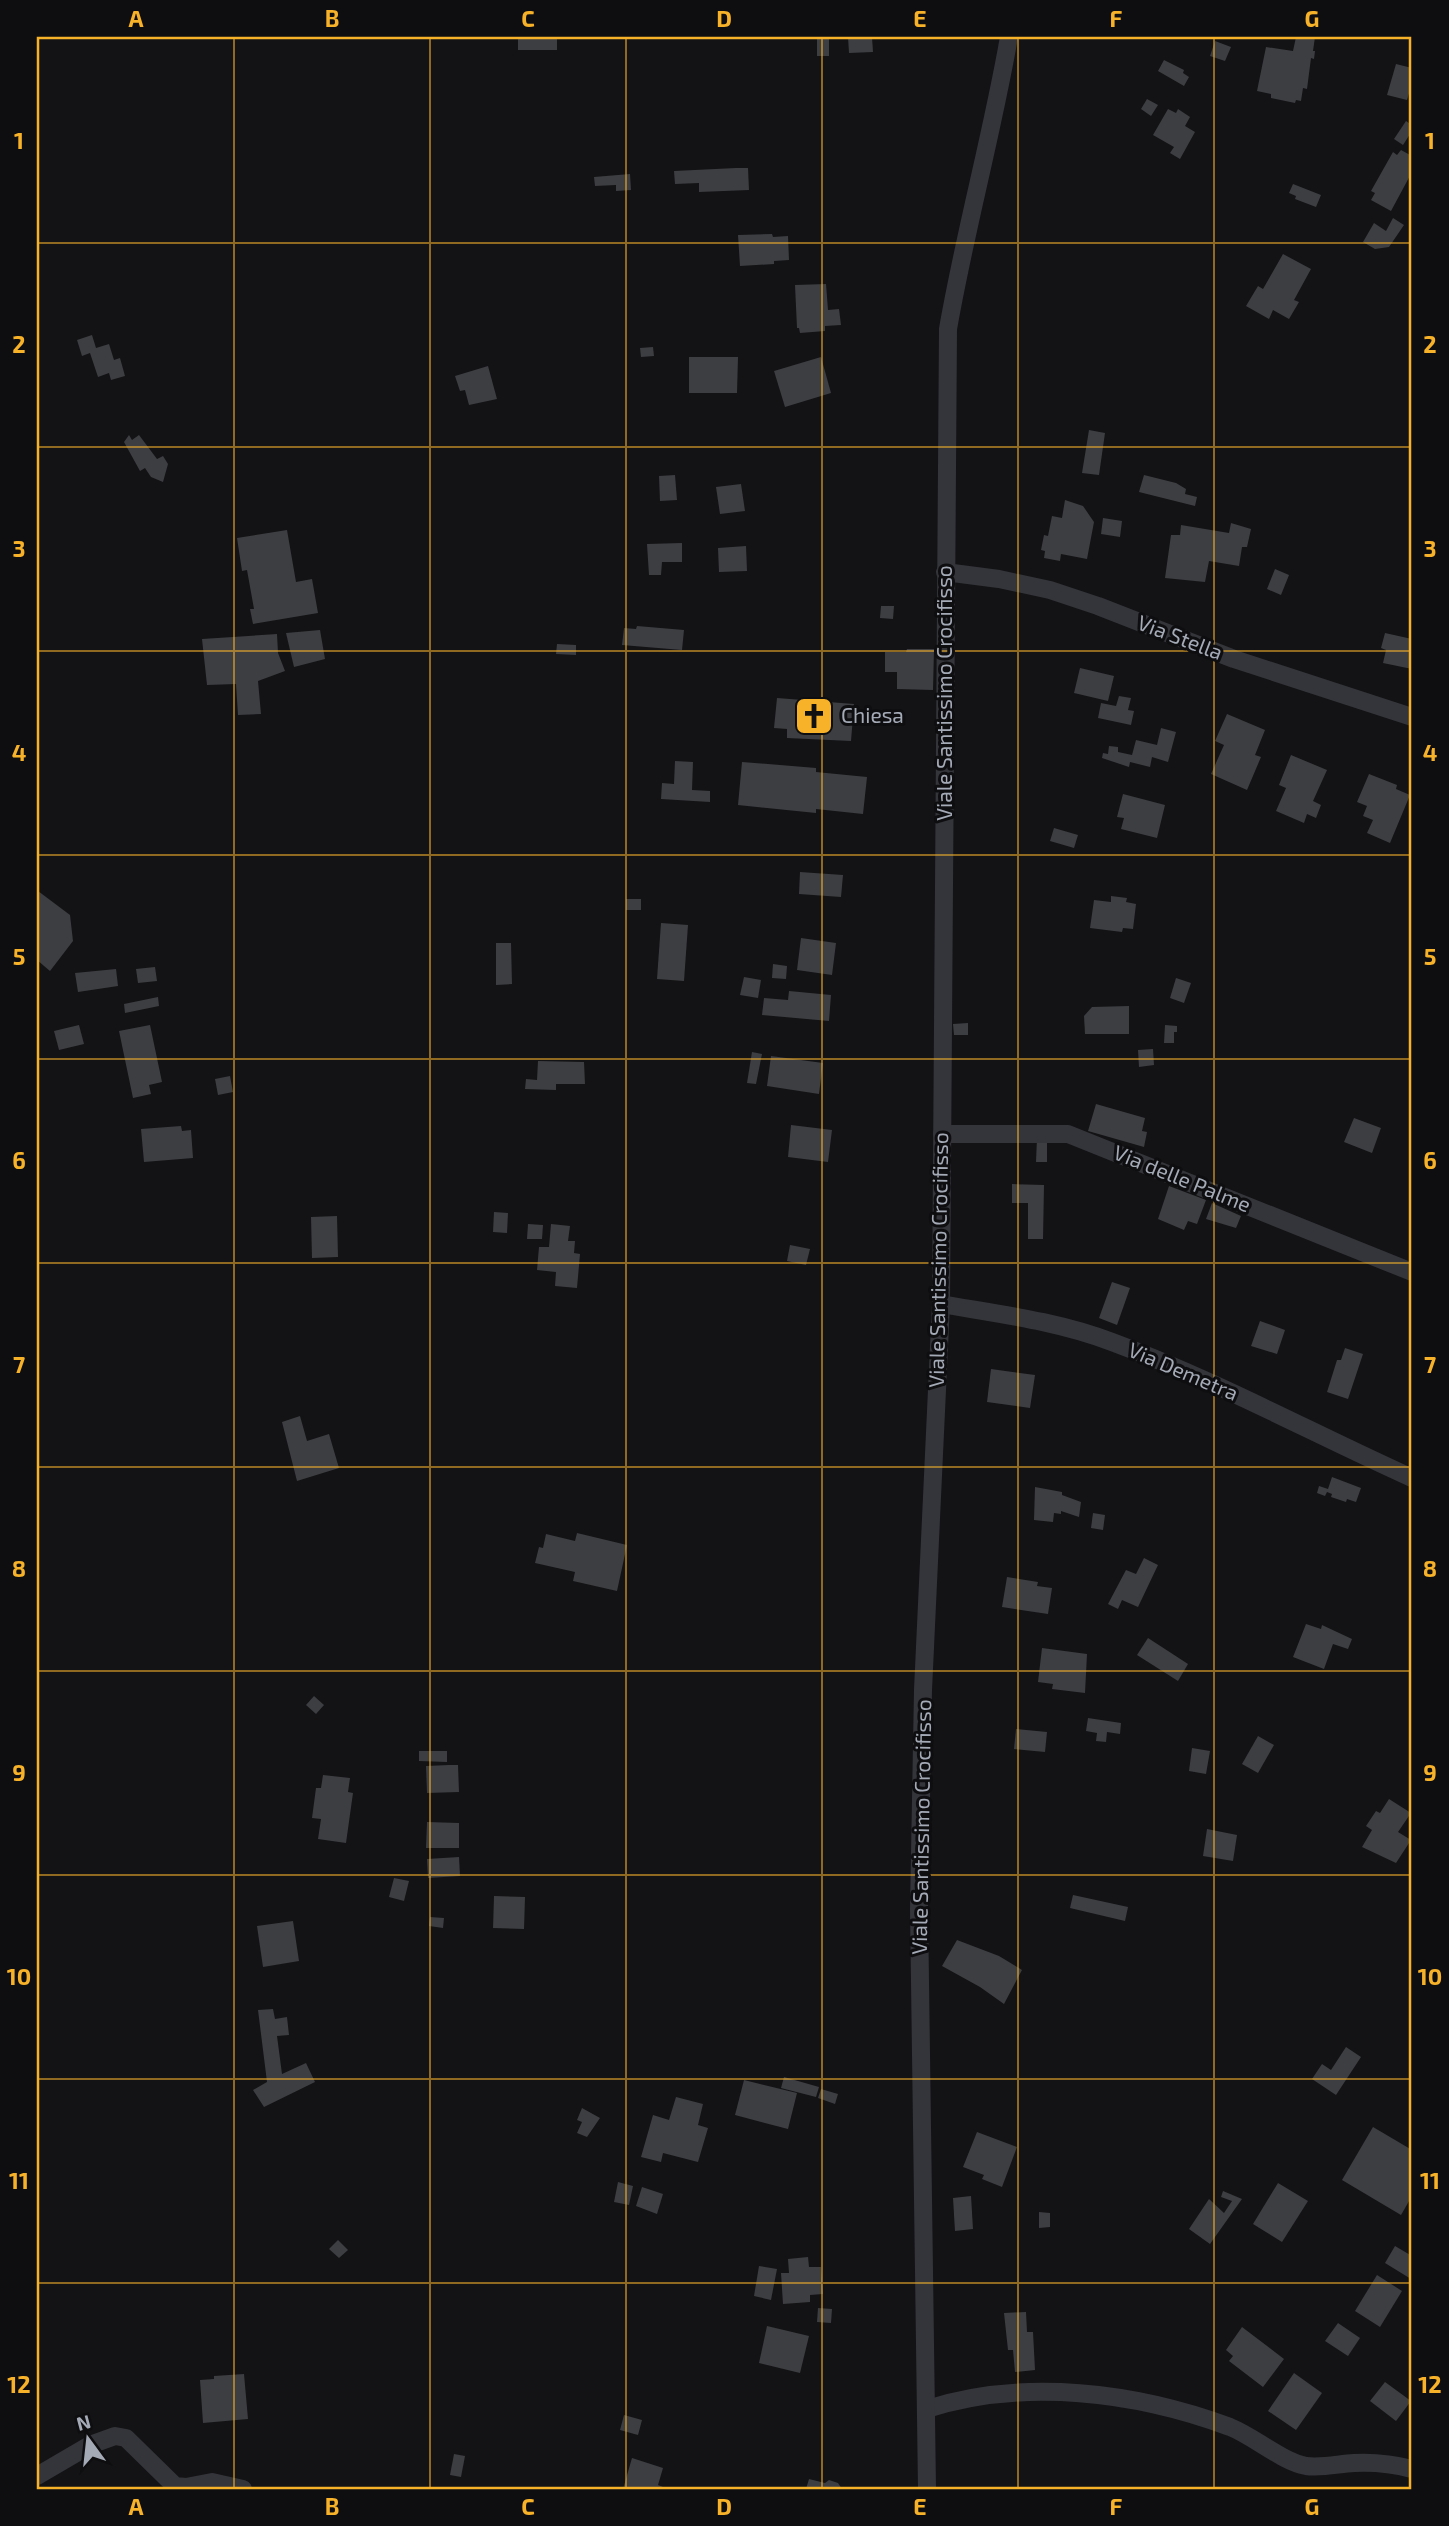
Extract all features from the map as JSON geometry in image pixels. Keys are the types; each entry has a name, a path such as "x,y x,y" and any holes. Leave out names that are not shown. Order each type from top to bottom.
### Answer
{"street":[{"name":"Viale Santissimo Crocifisso","path":"927,2489 919,1909 923,1690 941,1304 948,329 961,256 1002,80 1009,37"},
{"name":"Via Stella","path":"946,572 999,579 1050,590 1247,663 1412,717"},
{"name":"Via delle Palme","path":"942,1134 1068,1135 1412,1272"},
{"name":"Via Demetra","path":"941,1304 1024,1319 1111,1341 1203,1379 1412,1478"},
{"path":"927,2409 983,2395 1069,2393 1117,2399 1202,2417 1241,2431 1307,2466 1381,2463 1412,2469"},
{"path":"37,2476 90,2445 115,2436 126,2438 174,2486 212,2483 243,2489"}],"building":[{"path":"518,37 557,37 557,50 518,50"},
{"path":"817,37 829,37 829,56 817,56"},
{"path":"848,37 872,37 873,52 849,53"},
{"path":"1296,37 1315,37 1314,59 1311,58 1307,89 1303,88 1301,101 1296,100 1295,103 1271,98 1271,94 1257,91 1266,47 1293,51"},
{"path":"1215,41 1231,47 1225,61 1210,56"},
{"path":"1164,60 1184,70 1183,73 1189,77 1184,86 1158,71"},
{"path":"1396,64 1412,68 1412,84 1407,100 1387,95"},
{"path":"1147,99 1158,105 1151,116 1141,109"},
{"path":"1168,109 1176,113 1178,109 1190,117 1185,126 1195,132 1180,159 1170,153 1174,147 1153,135"},
{"path":"1406,121 1412,125 1412,131 1403,145 1394,139"},
{"path":"1401,150 1412,156 1412,172 1391,211 1371,200 1375,193 1371,191 1393,152 1397,155"},
{"path":"748,168 749,190 699,192 699,183 675,184 674,171"},
{"path":"630,174 631,190 616,191 616,185 595,186 594,177"},
{"path":"1293,184 1321,195 1316,207 1295,199 1296,196 1289,193"},
{"path":"1393,218 1404,225 1389,247 1375,249 1363,242 1374,223 1386,231"},
{"path":"772,234 773,237 788,236 789,260 774,261 774,264 740,266 738,235"},
{"path":"1283,254 1311,269 1294,300 1299,302 1289,319 1273,310 1269,319 1246,306 1258,286 1263,289"},
{"path":"826,284 828,310 839,309 841,325 825,326 825,331 800,333 797,328 795,285"},
{"path":"92,335 96,348 109,344 114,360 120,358 125,376 111,380 109,373 98,377 90,353 82,356 77,340"},
{"path":"653,347 654,356 641,357 640,348"},
{"path":"689,357 738,357 737,393 689,393"},
{"path":"821,357 831,393 785,407 774,371"},
{"path":"488,366 497,399 469,405 465,390 460,391 455,376"},
{"path":"1089,430 1105,433 1099,475 1082,473"},
{"path":"129,435 132,440 139,435 157,459 163,456 168,464 163,482 151,477 145,468 140,471 124,442"},
{"path":"675,475 677,500 660,501 659,476"},
{"path":"1144,475 1176,483 1186,489 1185,494 1197,497 1195,506 1139,492"},
{"path":"741,484 745,511 720,514 716,487"},
{"path":"1065,500 1083,506 1094,522 1087,559 1061,554 1060,561 1044,558 1045,551 1041,550 1044,535 1048,536 1052,516 1062,518"},
{"path":"1103,518 1122,521 1120,537 1101,534"},
{"path":"1231,523 1251,529 1247,547 1242,547 1239,566 1209,561 1205,582 1165,578 1171,535 1180,535 1181,525 1229,533"},
{"path":"287,530 296,582 312,579 318,613 253,624 250,609 254,609 247,570 242,571 237,538"},
{"path":"682,543 682,562 662,562 661,575 649,575 647,544"},
{"path":"746,546 747,571 719,572 718,548"},
{"path":"1275,569 1289,575 1281,595 1267,589"},
{"path":"881,606 894,606 893,619 880,618"},
{"path":"637,626 684,630 682,650 622,645 624,628 636,629"},
{"path":"320,630 325,659 294,667 286,633"},
{"path":"1385,633 1412,639 1412,669 1383,663 1386,650 1381,648"},
{"path":"277,634 278,653 285,671 258,681 261,714 238,715 236,684 207,685 202,639"},
{"path":"557,644 576,645 576,655 556,654"},
{"path":"907,649 934,649 933,690 897,689 897,672 885,672 885,652 906,652"},
{"path":"1080,668 1114,676 1108,701 1074,693"},
{"path":"1119,696 1131,698 1128,710 1134,711 1131,725 1098,718 1101,703 1116,706"},
{"name":"Chiesa","path":"777,698 854,704 851,741 787,738 787,729 774,728"},
{"path":"1227,714 1265,730 1255,755 1261,757 1247,790 1211,774 1224,745 1215,741"},
{"path":"1161,728 1176,732 1168,762 1152,757 1150,767 1130,762 1129,767 1102,758 1103,753 1108,754 1109,746 1118,747 1118,752 1132,755 1136,740 1157,745"},
{"path":"1291,755 1327,770 1313,801 1321,805 1316,818 1307,814 1304,823 1276,811 1286,788 1279,785"},
{"path":"675,761 693,762 692,790 710,791 710,802 661,799 662,783 674,784"},
{"path":"742,762 816,768 816,772 867,777 863,814 816,809 816,813 738,805"},
{"path":"1369,774 1397,785 1396,789 1410,795 1390,843 1367,833 1373,820 1363,816 1367,806 1357,802"},
{"path":"1123,794 1165,805 1157,838 1121,829 1124,818 1117,817"},
{"path":"1054,828 1078,835 1074,848 1050,841"},
{"path":"800,872 843,875 841,897 799,894"},
{"path":"38,891 70,915 73,941 50,971 37,960"},
{"path":"1111,896 1127,898 1126,902 1136,904 1133,929 1123,928 1122,932 1090,928 1094,900 1111,902"},
{"path":"626,899 641,899 641,910 626,910"},
{"path":"661,923 688,925 684,981 657,979"},
{"path":"801,938 836,943 832,975 797,970"},
{"path":"496,943 511,943 512,984 496,985"},
{"path":"773,964 787,966 786,979 772,978"},
{"path":"155,967 157,981 138,983 136,969"},
{"path":"116,969 118,986 78,992 75,973"},
{"path":"744,977 761,980 758,998 740,995"},
{"path":"1176,978 1191,983 1184,1003 1170,998"},
{"path":"789,991 831,995 829,1021 762,1015 764,998 788,1000"},
{"path":"158,997 159,1006 125,1013 124,1004"},
{"path":"1129,1006 1129,1034 1085,1034 1084,1016 1092,1007"},
{"path":"968,1023 968,1035 954,1035 953,1024"},
{"path":"79,1025 84,1044 59,1050 54,1031"},
{"path":"150,1025 162,1082 149,1085 151,1094 133,1098 119,1031"},
{"path":"1165,1025 1177,1026 1174,1043 1164,1043"},
{"path":"1153,1049 1154,1065 1139,1067 1138,1050"},
{"path":"752,1052 762,1054 756,1084 747,1083"},
{"path":"771,1056 823,1063 819,1094 767,1086"},
{"path":"538,1061 584,1062 585,1084 556,1084 556,1090 525,1089 526,1079 537,1080"},
{"path":"230,1076 233,1092 218,1095 215,1079"},
{"path":"1096,1104 1145,1118 1142,1131 1147,1132 1144,1147 1088,1131"},
{"path":"1354,1118 1381,1128 1372,1153 1344,1142"},
{"path":"791,1125 832,1130 828,1162 788,1157"},
{"path":"181,1126 182,1131 191,1130 193,1158 144,1162 141,1129"},
{"path":"1037,1138 1047,1139 1047,1162 1036,1162"},
{"path":"1012,1184 1044,1185 1043,1239 1028,1239 1028,1203 1012,1203"},
{"path":"1169,1186 1206,1200 1197,1224 1188,1221 1184,1230 1158,1219"},
{"path":"1212,1203 1241,1216 1236,1228 1206,1219"},
{"path":"494,1212 508,1213 507,1233 493,1232"},
{"path":"337,1216 338,1257 312,1258 311,1217"},
{"path":"528,1224 543,1225 542,1239 527,1239"},
{"path":"551,1224 570,1226 568,1241 575,1241 574,1253 580,1254 577,1288 555,1286 556,1272 537,1270 539,1247 549,1247"},
{"path":"790,1245 810,1249 806,1265 787,1261"},
{"path":"1112,1282 1130,1288 1117,1325 1099,1318"},
{"path":"1260,1321 1285,1330 1277,1354 1251,1346"},
{"path":"1345,1348 1363,1354 1348,1399 1327,1392 1337,1360 1341,1360"},
{"path":"991,1369 1035,1375 1030,1408 987,1402"},
{"path":"300,1416 307,1441 329,1434 339,1468 297,1481 282,1422"},
{"path":"1332,1477 1361,1488 1356,1502 1331,1497 1332,1494 1327,1492 1325,1496 1317,1493 1319,1486 1328,1489"},
{"path":"1035,1487 1062,1492 1062,1495 1081,1502 1079,1517 1061,1511 1061,1514 1054,1513 1053,1522 1034,1520"},
{"path":"1093,1513 1105,1515 1103,1530 1091,1528"},
{"path":"577,1533 627,1545 617,1591 573,1581 575,1572 535,1563 539,1547 543,1548 546,1534 575,1541"},
{"path":"1144,1558 1158,1565 1138,1607 1122,1600 1118,1609 1108,1604 1126,1570 1136,1574"},
{"path":"1007,1577 1038,1582 1037,1586 1052,1588 1048,1614 1002,1607"},
{"path":"1306,1624 1321,1629 1322,1625 1352,1639 1348,1649 1333,1644 1324,1669 1293,1657"},
{"path":"1148,1638 1188,1664 1178,1681 1137,1655"},
{"path":"1042,1648 1087,1654 1085,1693 1052,1689 1053,1684 1038,1682"},
{"path":"314,1696 324,1705 316,1714 306,1705"},
{"path":"1088,1718 1121,1723 1120,1734 1107,1732 1106,1742 1096,1741 1097,1733 1086,1731"},
{"path":"1016,1729 1047,1732 1045,1752 1014,1749"},
{"path":"1258,1736 1274,1745 1258,1773 1242,1764"},
{"path":"1192,1748 1210,1751 1206,1774 1189,1771"},
{"path":"419,1751 447,1751 447,1762 419,1761"},
{"path":"458,1765 459,1792 427,1793 426,1766"},
{"path":"323,1775 350,1778 348,1792 353,1793 346,1843 318,1839 321,1819 312,1818 316,1788 321,1788"},
{"path":"1389,1799 1411,1813 1398,1832 1411,1840 1396,1863 1362,1847 1372,1830 1366,1826 1376,1811 1380,1813"},
{"path":"427,1822 459,1823 459,1848 426,1848"},
{"path":"1207,1829 1237,1835 1233,1861 1203,1856"},
{"path":"459,1857 460,1876 428,1878 427,1859"},
{"path":"394,1878 409,1881 404,1901 389,1897"},
{"path":"1073,1895 1128,1907 1125,1921 1070,1908"},
{"path":"494,1896 525,1897 524,1929 493,1928"},
{"path":"430,1917 444,1918 443,1928 429,1926"},
{"path":"293,1921 299,1961 263,1967 257,1926"},
{"path":"957,1940 999,1956 1022,1970 1004,2004 942,1966"},
{"path":"273,2009 275,2019 287,2017 289,2035 277,2036 282,2074 306,2063 315,2082 264,2107 253,2090 267,2082 258,2010"},
{"path":"1346,2047 1361,2057 1336,2095 1312,2079 1322,2064 1331,2070"},
{"path":"784,2077 819,2087 816,2097 781,2088"},
{"path":"744,2080 797,2093 788,2129 735,2115"},
{"path":"821,2089 838,2094 835,2104 818,2098"},
{"path":"676,2097 703,2104 698,2125 708,2128 698,2162 663,2153 661,2162 641,2157 653,2115 669,2120"},
{"path":"582,2108 600,2118 587,2137 577,2133 582,2122 577,2120"},
{"path":"1373,2127 1412,2150 1412,2196 1401,2215 1342,2180"},
{"path":"977,2132 1017,2147 1002,2187 982,2179 984,2175 963,2167"},
{"path":"618,2182 633,2186 629,2205 614,2202"},
{"path":"1278,2183 1308,2201 1282,2242 1253,2224"},
{"path":"642,2187 663,2194 657,2214 636,2206"},
{"path":"1223,2191 1242,2199 1210,2244 1189,2229 1209,2199 1224,2213 1232,2201 1221,2197"},
{"path":"971,2196 973,2229 955,2231 953,2198"},
{"path":"1039,2212 1050,2213 1050,2227 1039,2228"},
{"path":"338,2240 348,2250 339,2258 329,2249"},
{"path":"1395,2246 1412,2256 1411,2279 1385,2263"},
{"path":"808,2257 809,2267 821,2267 823,2294 810,2295 810,2302 783,2304 781,2273 789,2273 788,2259"},
{"path":"759,2266 777,2269 771,2300 754,2296"},
{"path":"1377,2275 1402,2291 1380,2327 1355,2311"},
{"path":"818,2308 832,2309 831,2323 817,2322"},
{"path":"1026,2312 1027,2332 1033,2332 1035,2370 1015,2372 1013,2350 1008,2350 1004,2313"},
{"path":"1338,2323 1360,2338 1348,2356 1325,2341"},
{"path":"767,2326 809,2336 800,2373 759,2363"},
{"path":"1242,2327 1284,2359 1263,2387 1229,2361 1233,2356 1226,2350"},
{"path":"1294,2373 1322,2393 1296,2430 1268,2411"},
{"path":"244,2374 248,2419 203,2423 200,2380"},
{"path":"1385,2382 1411,2401 1396,2421 1370,2401"},
{"path":"624,2415 642,2420 638,2435 620,2430"},
{"path":"454,2454 465,2456 461,2477 450,2475"},
{"path":"632,2458 663,2468 658,2485 663,2487 662,2489 623,2489"},
{"path":"809,2479 825,2483 829,2480 838,2483 842,2489 806,2489"}],"place":[{"name":"Chiesa","path":"814,716"}]}
